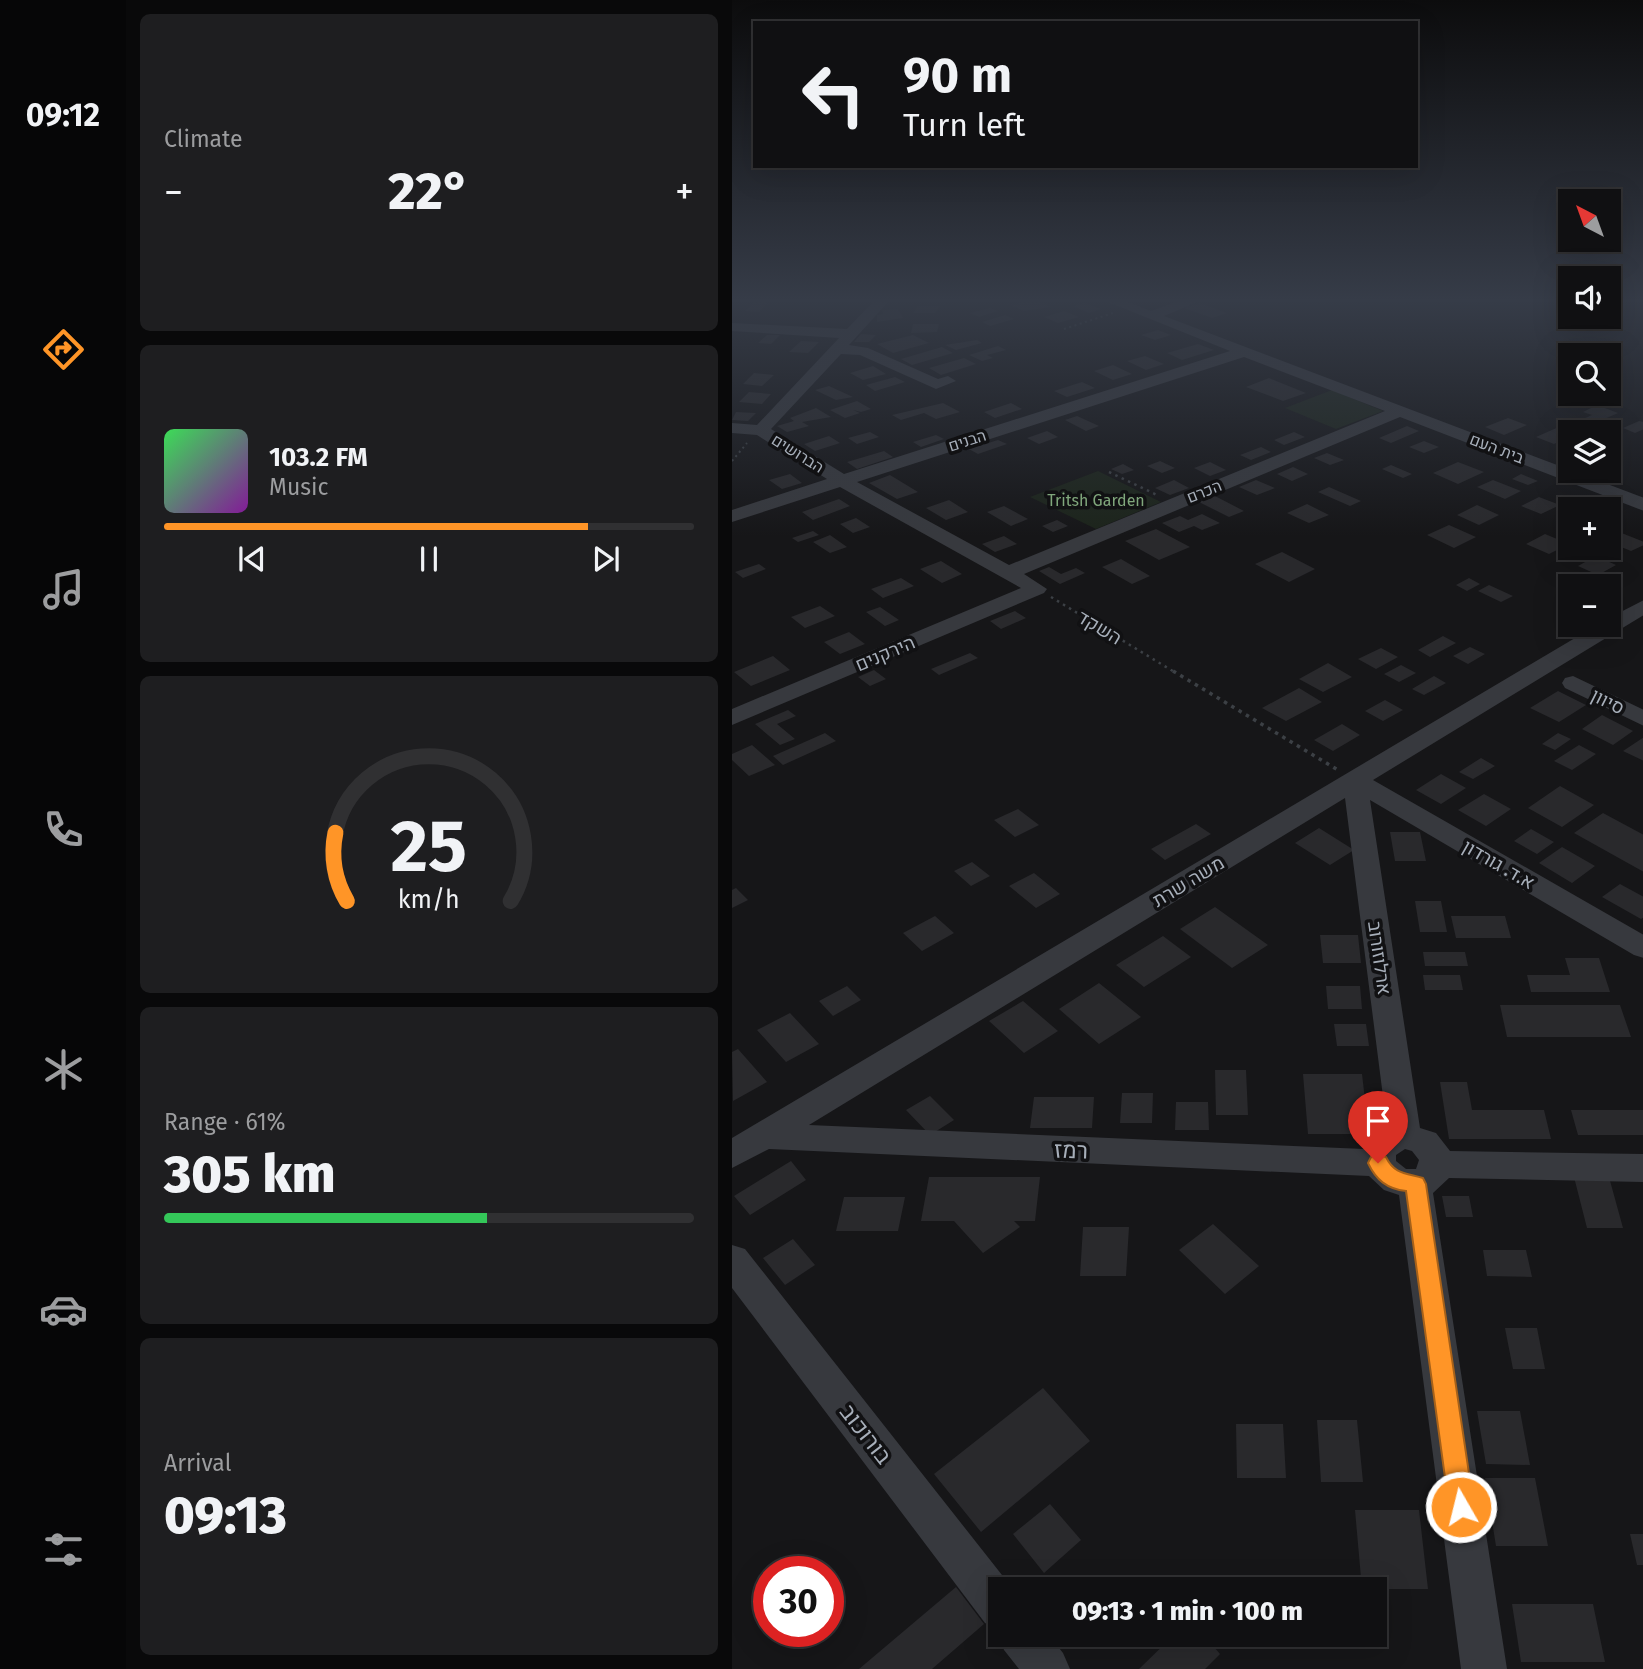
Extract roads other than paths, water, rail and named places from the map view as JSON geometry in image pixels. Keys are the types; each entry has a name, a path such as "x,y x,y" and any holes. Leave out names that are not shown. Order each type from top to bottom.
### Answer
{"street":[{"name":"הברושים","path":"807,380 761,430 841,480"},
{"path":"927,380 936,384 948,381"},
{"name":"הבנים","path":"732,516 1155,380"},
{"name":"בית העם","path":"1318,380 1644,505"},
{"name":"הכרם","path":"1008,573 1401,411"},
{"path":"732,428 761,430"},
{"path":"841,480 1037,589"},
{"name":"הירקנים","path":"738,708 1037,589"},
{"name":"משה שרת","path":"732,1156 1644,606"},
{"name":"סיוון","path":"1573,683 1644,719"},
{"name":"א.ד. גורדון","path":"1355,780 1644,948"},
{"name":"ארלוזורוב","path":"1355,780 1405,1136"},
{"name":"רמז","path":"764,1136 1378,1163"},
{"path":"1484,1669 1426,1174 1432,1149 1415,1138 1405,1136 1387,1141 1381,1147 1378,1163 1382,1170 1396,1181 1426,1174 1644,1168"},
{"name":"בורוכוב","path":"732,1260 988,1592"},
{"path":"1030,1647 1047,1669"}],"park label":[{"name":"Tritsh Garden","path":"1096,500"}]}
